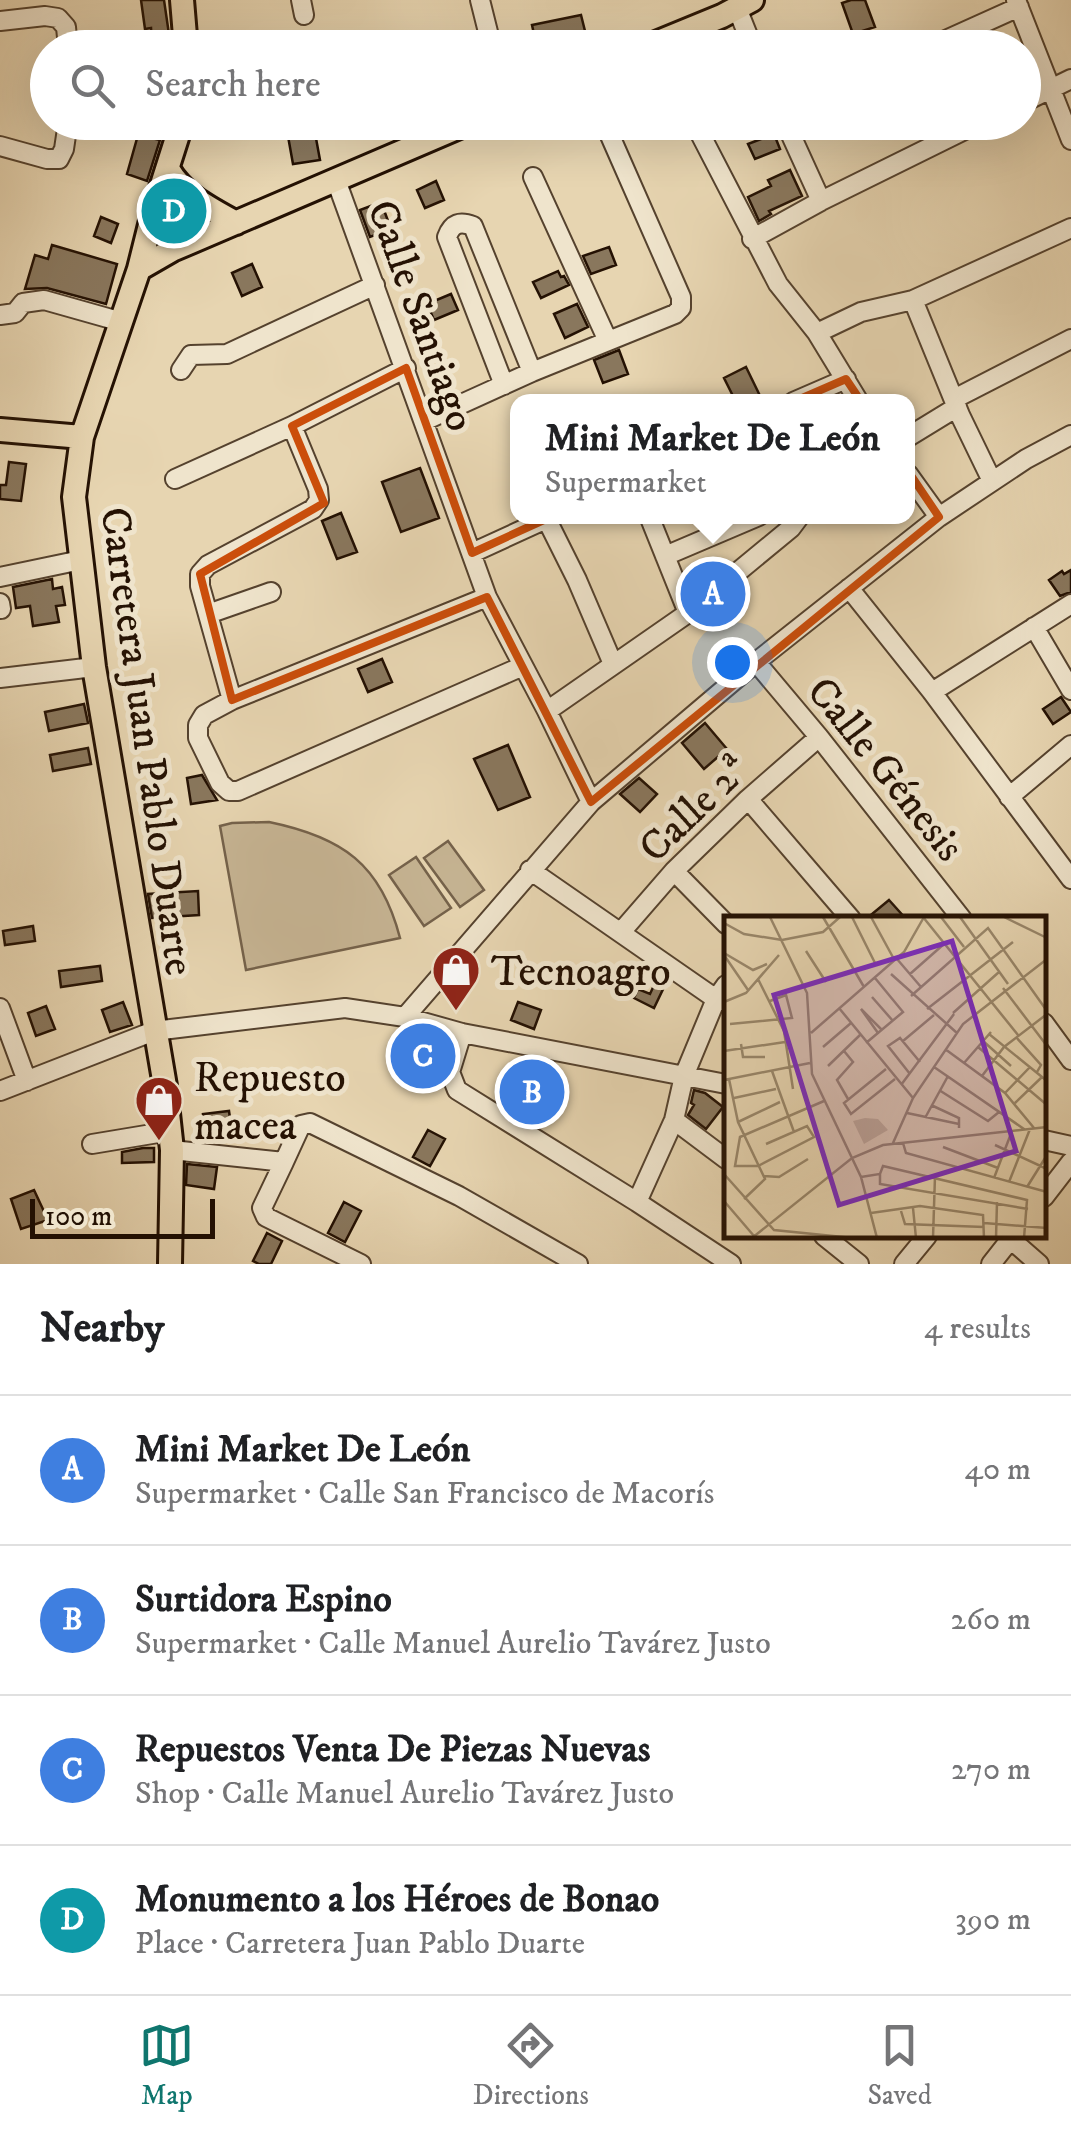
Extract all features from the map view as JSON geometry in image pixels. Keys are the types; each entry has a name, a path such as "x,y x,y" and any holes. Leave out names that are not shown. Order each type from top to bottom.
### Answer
{"main road":[{"path":"182,0 184,30"},
{"path":"682,30 732,6"},
{"name":"Carretera Juan Pablo Duarte","path":"170,1264 171,1140 165,1086 94,667 74,497 82,436 139,269 177,140"},
{"path":"139,269 172,250 430,140"},
{"path":"168,168 188,195 236,224"},
{"path":"0,430 82,436"}],"street":[{"path":"480,0 488,30"},
{"path":"964,30 1018,3 1028,30"},
{"path":"732,6 745,30"},
{"path":"0,22 45,16 58,18 66,30"},
{"path":"1041,62 1071,140"},
{"path":"1041,93 1071,79"},
{"path":"0,146 59,160 65,140"},
{"path":"424,421 675,314 681,308 681,298 612,140"},
{"path":"703,140 778,284 817,332 854,394"},
{"path":"793,140 821,201"},
{"path":"752,238 945,140"},
{"path":"533,176 608,342"},
{"name":"Calle Santiago","path":"336,180 487,598 591,802"},
{"path":"504,384 447,237 456,224 473,226 532,372"},
{"path":"817,332 861,312 913,300 1071,228"},
{"path":"181,370 191,355 227,354 375,285"},
{"path":"0,316 15,313 23,304 44,300 122,322"},
{"path":"913,300 992,481"},
{"path":"915,432 956,403 1071,339"},
{"path":"175,480 406,368"},
{"path":"812,394 846,380"},
{"path":"232,700 200,574 208,565 313,509 320,500 292,426"},
{"path":"405,1017 591,802 756,662 939,516 1026,459 1071,435"},
{"path":"915,483 939,516"},
{"path":"472,553 533,524"},
{"path":"549,524 613,664"},
{"path":"652,524 688,613"},
{"path":"665,556 740,524"},
{"path":"546,710 688,613 794,524"},
{"path":"0,577 80,560"},
{"path":"849,588 1068,869"},
{"path":"208,614 271,592"},
{"path":"487,598 232,700 204,715 198,726 198,738 220,783 229,791 238,792 524,666"},
{"path":"932,692 1070,606"},
{"path":"1034,627 1071,690"},
{"name":"Calle Génesis","path":"756,662 960,916"},
{"path":"0,678 94,667"},
{"name":"Calle 2ª","path":"621,932 674,871 748,799 819,738"},
{"path":"1009,797 1071,746"},
{"path":"748,799 848,916"},
{"path":"530,870 722,996 684,1076 674,1120 637,1202"},
{"path":"674,871 724,922"},
{"path":"0,1008 26,1080"},
{"path":"0,1091 154,1031 344,1008 405,1017 462,1033 724,1084"},
{"path":"1046,1027 1071,1060"},
{"path":"462,1033 450,1072 457,1090 732,1264"},
{"path":"674,1120 724,1158"},
{"path":"361,1264 263,1214 262,1208 305,1123 458,1196 578,1264"},
{"path":"92,1144 171,1140 284,1162"},
{"path":"1046,1140 1071,1146"},
{"path":"1046,1195 1071,1162"},
{"path":"828,1239 860,1264"},
{"path":"904,1264 925,1239"},
{"path":"992,1264 1009,1239"},
{"path":"1011,1239 1038,1264"}],"highlighted area":[{"path":"406,368 472,553 546,519 534,494 540,473 602,444 620,448 633,471 846,379 939,517 591,802 487,597 232,700 200,574 324,503 292,426"}],"shaded area":[{"path":"269,822 318,836 355,858 382,891 400,938 246,970 220,826"},
{"path":"448,841 484,890 460,907 424,858"},
{"path":"416,857 451,908 424,926 389,875"}],"building":[{"path":"141,0 164,0 168,30 145,29"},
{"path":"865,0 875,27 852,30 842,3"},
{"path":"581,15 585,30 533,30 532,25"},
{"path":"137,140 160,140 147,181 127,174"},
{"path":"289,140 316,140 320,160 293,164"},
{"path":"776,140 780,149 755,159 748,144"},
{"path":"790,170 802,196 769,211 771,214 759,221 748,197 771,186 768,180"},
{"path":"436,181 444,200 425,208 417,190"},
{"path":"381,202 391,229 370,237 360,210"},
{"path":"101,217 118,224 111,243 94,236"},
{"path":"52,245 117,264 106,304 47,288 25,289 35,255 48,259"},
{"path":"609,247 616,265 591,274 583,256"},
{"path":"252,264 262,287 242,296 232,273"},
{"path":"558,271 569,285 541,298 533,282"},
{"path":"451,294 458,310 434,320 427,304"},
{"path":"577,304 588,327 565,338 554,314"},
{"path":"619,350 628,374 603,383 594,360"},
{"path":"746,367 759,394 732,394 724,378"},
{"path":"9,462 26,464 21,501 0,499 0,485 6,485"},
{"path":"420,468 439,518 401,532 382,482"},
{"path":"341,513 357,552 337,559 322,521"},
{"path":"1071,570 1071,592 1060,596 1049,580"},
{"path":"52,579 53,589 62,587 65,605 56,606 59,622 33,626 30,606 16,608 13,587"},
{"path":"382,659 392,682 368,692 358,669"},
{"path":"1061,697 1071,712 1053,724 1043,709"},
{"path":"84,704 88,723 49,731 45,712"},
{"path":"705,723 727,749 704,769 682,743"},
{"path":"508,745 530,797 498,810 474,759"},
{"path":"88,748 91,764 53,771 50,755"},
{"path":"202,775 217,800 191,804 187,778"},
{"path":"639,778 657,794 640,812 620,794"},
{"path":"198,891 199,915 152,918 148,894"},
{"path":"889,900 903,916 870,916"},
{"path":"33,926 35,941 5,945 3,931"},
{"path":"100,966 102,981 61,987 59,971"},
{"path":"656,981 665,985 654,1008 634,998 638,989 650,994"},
{"path":"123,1002 132,1025 110,1032 102,1010"},
{"path":"518,1002 541,1010 534,1029 511,1020"},
{"path":"46,1006 55,1029 36,1036 28,1013"},
{"path":"422,1035 435,1042 438,1051 427,1071 408,1061"},
{"path":"532,1062 556,1074 532,1122 510,1108"},
{"path":"694,1090 723,1107 706,1129 688,1115 694,1105"},
{"path":"229,1111 232,1132 206,1136 203,1114"},
{"path":"428,1130 445,1139 430,1166 413,1157"},
{"path":"154,1148 154,1162 122,1163 122,1152"},
{"path":"187,1164 217,1167 214,1189 186,1185"},
{"path":"34,1190 48,1220 21,1229 11,1199"},
{"path":"344,1202 361,1211 345,1242 328,1233"},
{"path":"267,1233 282,1241 271,1264 259,1264 253,1261"}],"place":[{"name":"Monumento a los Héroes de Bonao","path":"174,211"},
{"name":"Mini Market De León","path":"713,594"},
{"name":"Tecnoagro","path":"456,1012"},
{"name":"Repuestos Venta De Piezas Nuevas","path":"423,1056"},
{"name":"Surtidora Espino","path":"532,1092"},
{"name":"Repuesto macea","path":"159,1142"}]}
